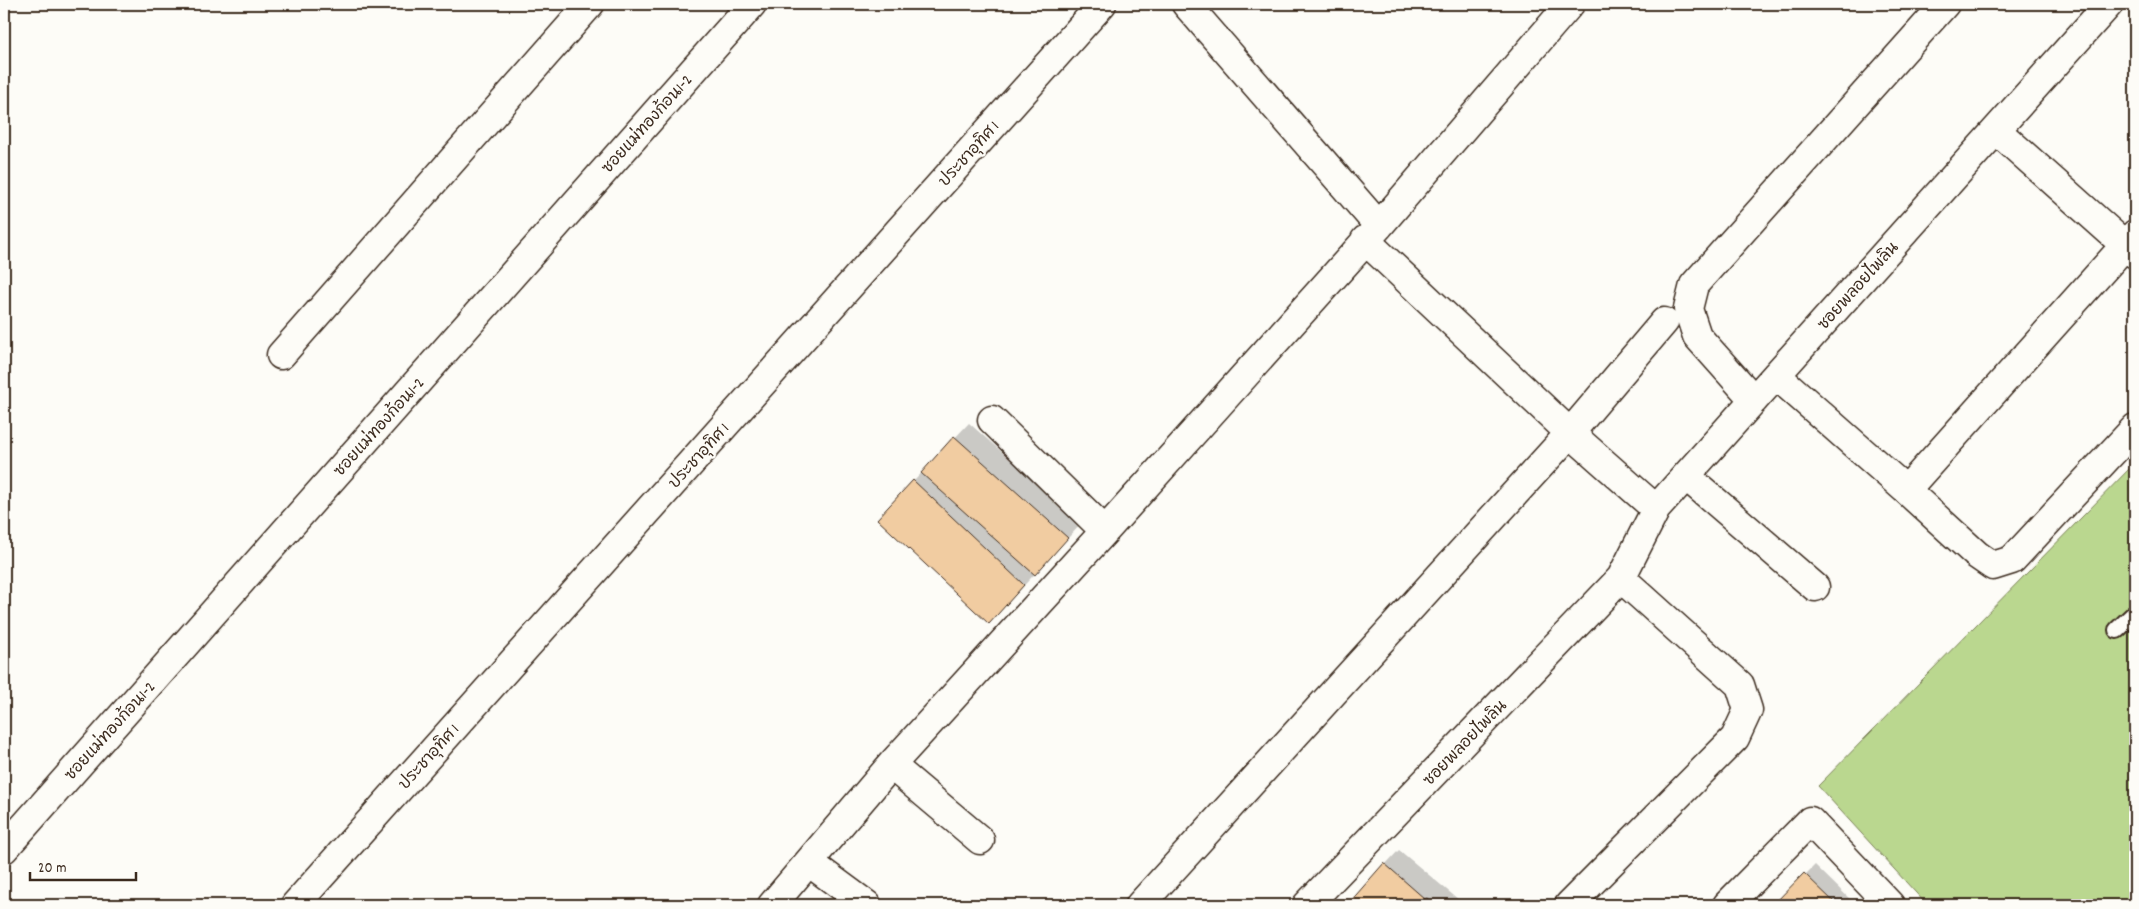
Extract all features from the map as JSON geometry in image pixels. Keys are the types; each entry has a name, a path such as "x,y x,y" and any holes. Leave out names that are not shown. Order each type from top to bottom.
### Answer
{"street":[{"path":"281,355 590,4"},
{"name":"ซอยแม่ทองก้อน1-2","path":"4,849 752,4"},
{"name":"ประชาอุทิศ 1","path":"295,905 1102,4"},
{"path":"1186,4 1372,233 1570,433 1656,509"},
{"path":"772,905 891,765 1105,531 1372,233 1570,4"},
{"path":"1754,400 1697,336 1688,309 1694,285 1946,4"},
{"name":"ซอยพลอยไพลิน","path":"1306,905 1621,578 1656,509 2109,4"},
{"path":"1906,490 2132,245 1996,130"},
{"path":"1140,905 1570,433 1664,322"},
{"path":"1776,375 1977,555 1993,566 2012,560 2135,428"},
{"path":"992,420 1105,531"},
{"path":"1686,476 1815,587"},
{"path":"1569,905 1735,738 1748,710 1740,685 1621,578"},
{"path":"891,765 980,840"},
{"path":"1728,905 1810,821 1890,905"},
{"path":"810,862 866,905"}],"lane":[{"path":"2117,630 2135,613"}],"green space":[{"path":"2135,463 2135,905 1927,905 1818,786"}],"building":[{"path":"954,436 1068,538 1035,575 921,473"},
{"path":"913,480 1024,585 989,624 877,519"},
{"path":"1384,863 1425,899 1427,898 1435,905 1352,905 1349,903"},
{"path":"1804,873 1837,905 1773,905"}]}
